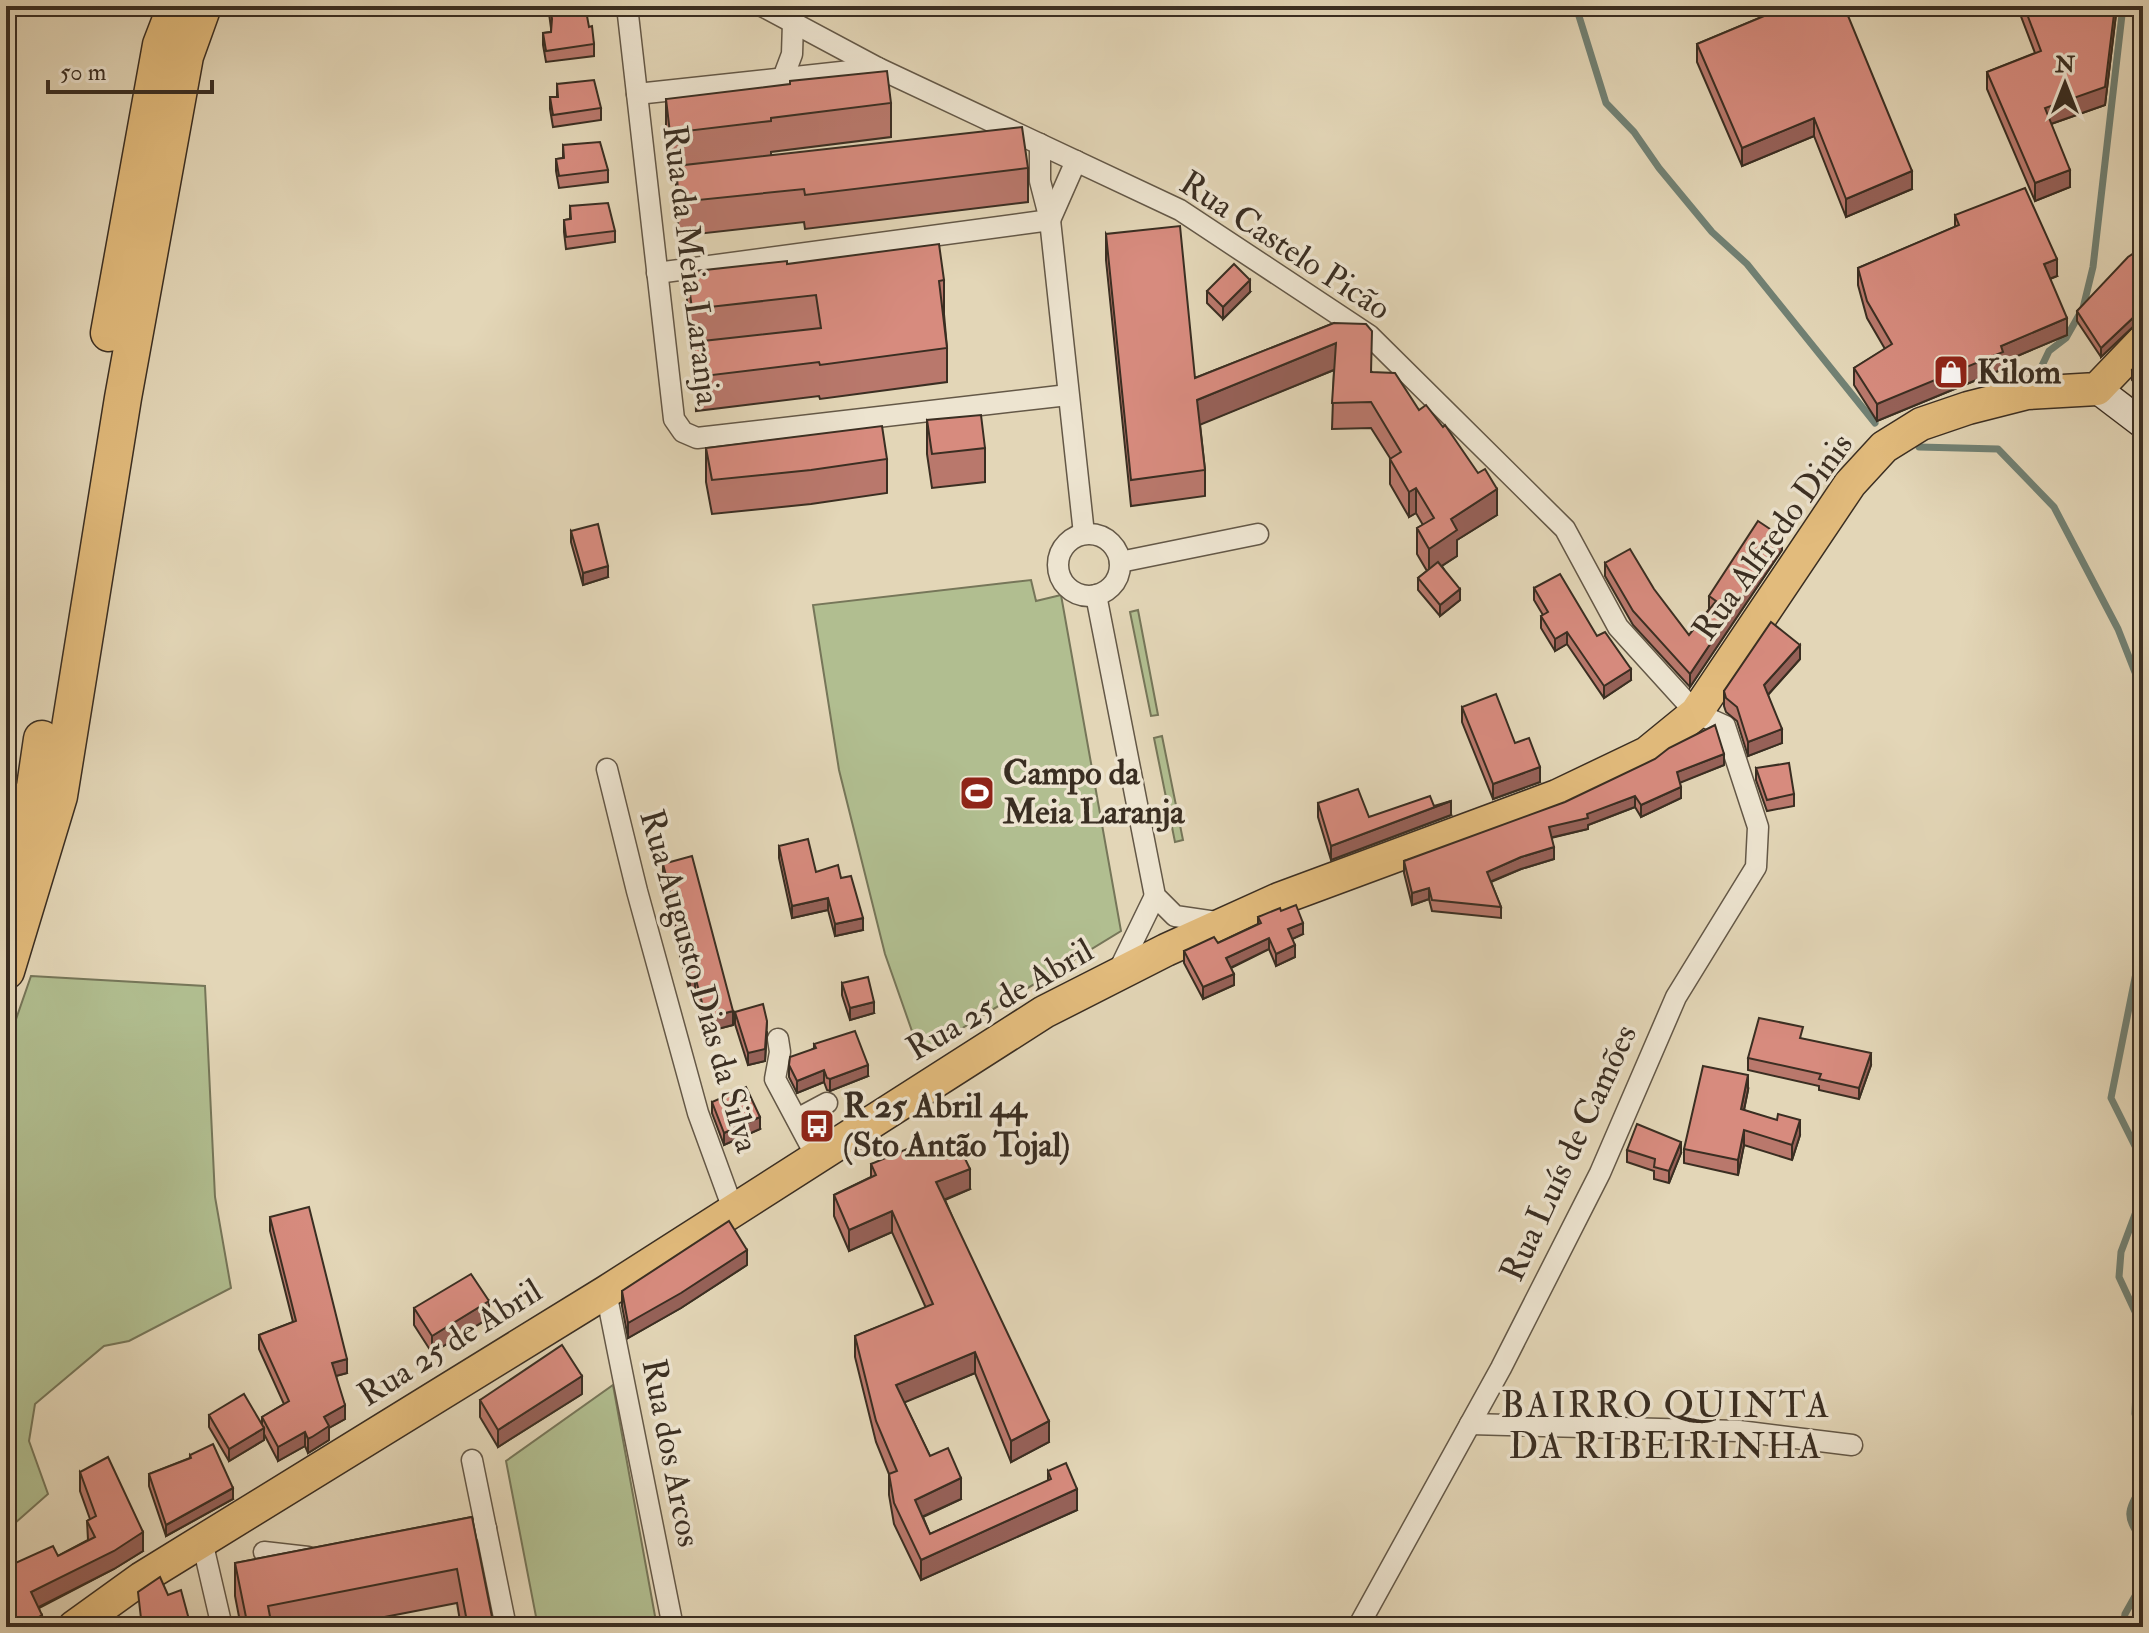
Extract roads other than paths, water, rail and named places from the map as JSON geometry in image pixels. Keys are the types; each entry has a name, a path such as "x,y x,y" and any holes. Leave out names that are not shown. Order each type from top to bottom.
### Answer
{"highway":[{"path":"6,882 35,787 99,391 161,45 176,6"},
{"path":"6,971 59,796 123,398 185,56 203,6"}],"main road":[{"path":"2097,389 2143,341"},
{"name":"Rua Alfredo Dinis","path":"1696,713 1850,484 1884,447 1921,424 1968,408 2027,393 2097,389"},
{"name":"Rua 25 de Abril","path":"95,1621 202,1541 606,1292 1044,1012 1166,950 1279,899 1557,796 1647,753 1696,713"}],"street":[{"name":"Rua da Meia Laranja","path":"627,6 674,419 683,432 697,438 1068,395"},
{"name":"Rua Castelo Picão","path":"762,6 878,68 1180,210 1369,335 1565,529 1618,627 1696,713"},
{"path":"783,78 792,54 793,23"},
{"path":"637,94 878,68"},
{"path":"1040,144 1040,181 1050,220 1084,534"},
{"path":"1050,220 1076,161"},
{"path":"657,273 1050,220"},
{"path":"2097,389 2143,424"},
{"path":"1084,534 1098,535 1109,541 1120,562 1119,574 1113,584 1096,595 1086,596 1072,590 1059,574 1061,551 1067,542 1084,534"},
{"path":"1120,562 1258,534"},
{"path":"1096,595 1157,942 1166,950 1175,916"},
{"name":"Rua Luís de Camões","path":"1358,1627 1470,1424 1600,1173 1676,997 1756,867 1758,827 1725,726 1696,713"},
{"name":"Rua Augusto Dias da Silva","path":"607,769 698,1113 733,1209"},
{"path":"1152,903 1175,916 1226,923"},
{"path":"1116,976 1152,903"},
{"path":"778,1039 780,1052 775,1079 816,1156"},
{"path":"797,1119 827,1103"},
{"name":"Rua dos Arcos","path":"606,1292 673,1627"},
{"path":"1470,1424 1739,1431 1852,1445"},
{"path":"472,1460 506,1627"},
{"path":"430,1537 486,1528"},
{"path":"202,1541 222,1627"},
{"path":"264,1552 309,1557 325,1555"}],"waterway":[{"path":"1573,6 1578,13 1606,103 1634,132 1659,168 1712,232 1747,264 1875,423"},
{"path":"2038,374 2049,351 2066,338 2083,308 2093,267 2123,6"},
{"path":"1919,447 1998,449 2054,507 2118,629 2142,690 2143,701"},
{"path":"2143,938 2111,1098 2142,1160 2143,1174"},
{"path":"2143,1193 2121,1252 2119,1277 2139,1320 2135,1414 2143,1419"},
{"path":"2143,1484 2130,1513 2132,1525 2143,1541"},
{"path":"2123,1627 2125,1614 2143,1582"}],"place":[{"name":"Kilom","path":"1951,372"},
{"name":"Campo da Meia Laranja","path":"977,793"},
{"name":"R 25 Abril 44 (Sto Antão Tojal)","path":"817,1126"}],"district":[{"name":"BAIRRO QUINTA DA RIBEIRINHA","path":"1666,1426"}]}
